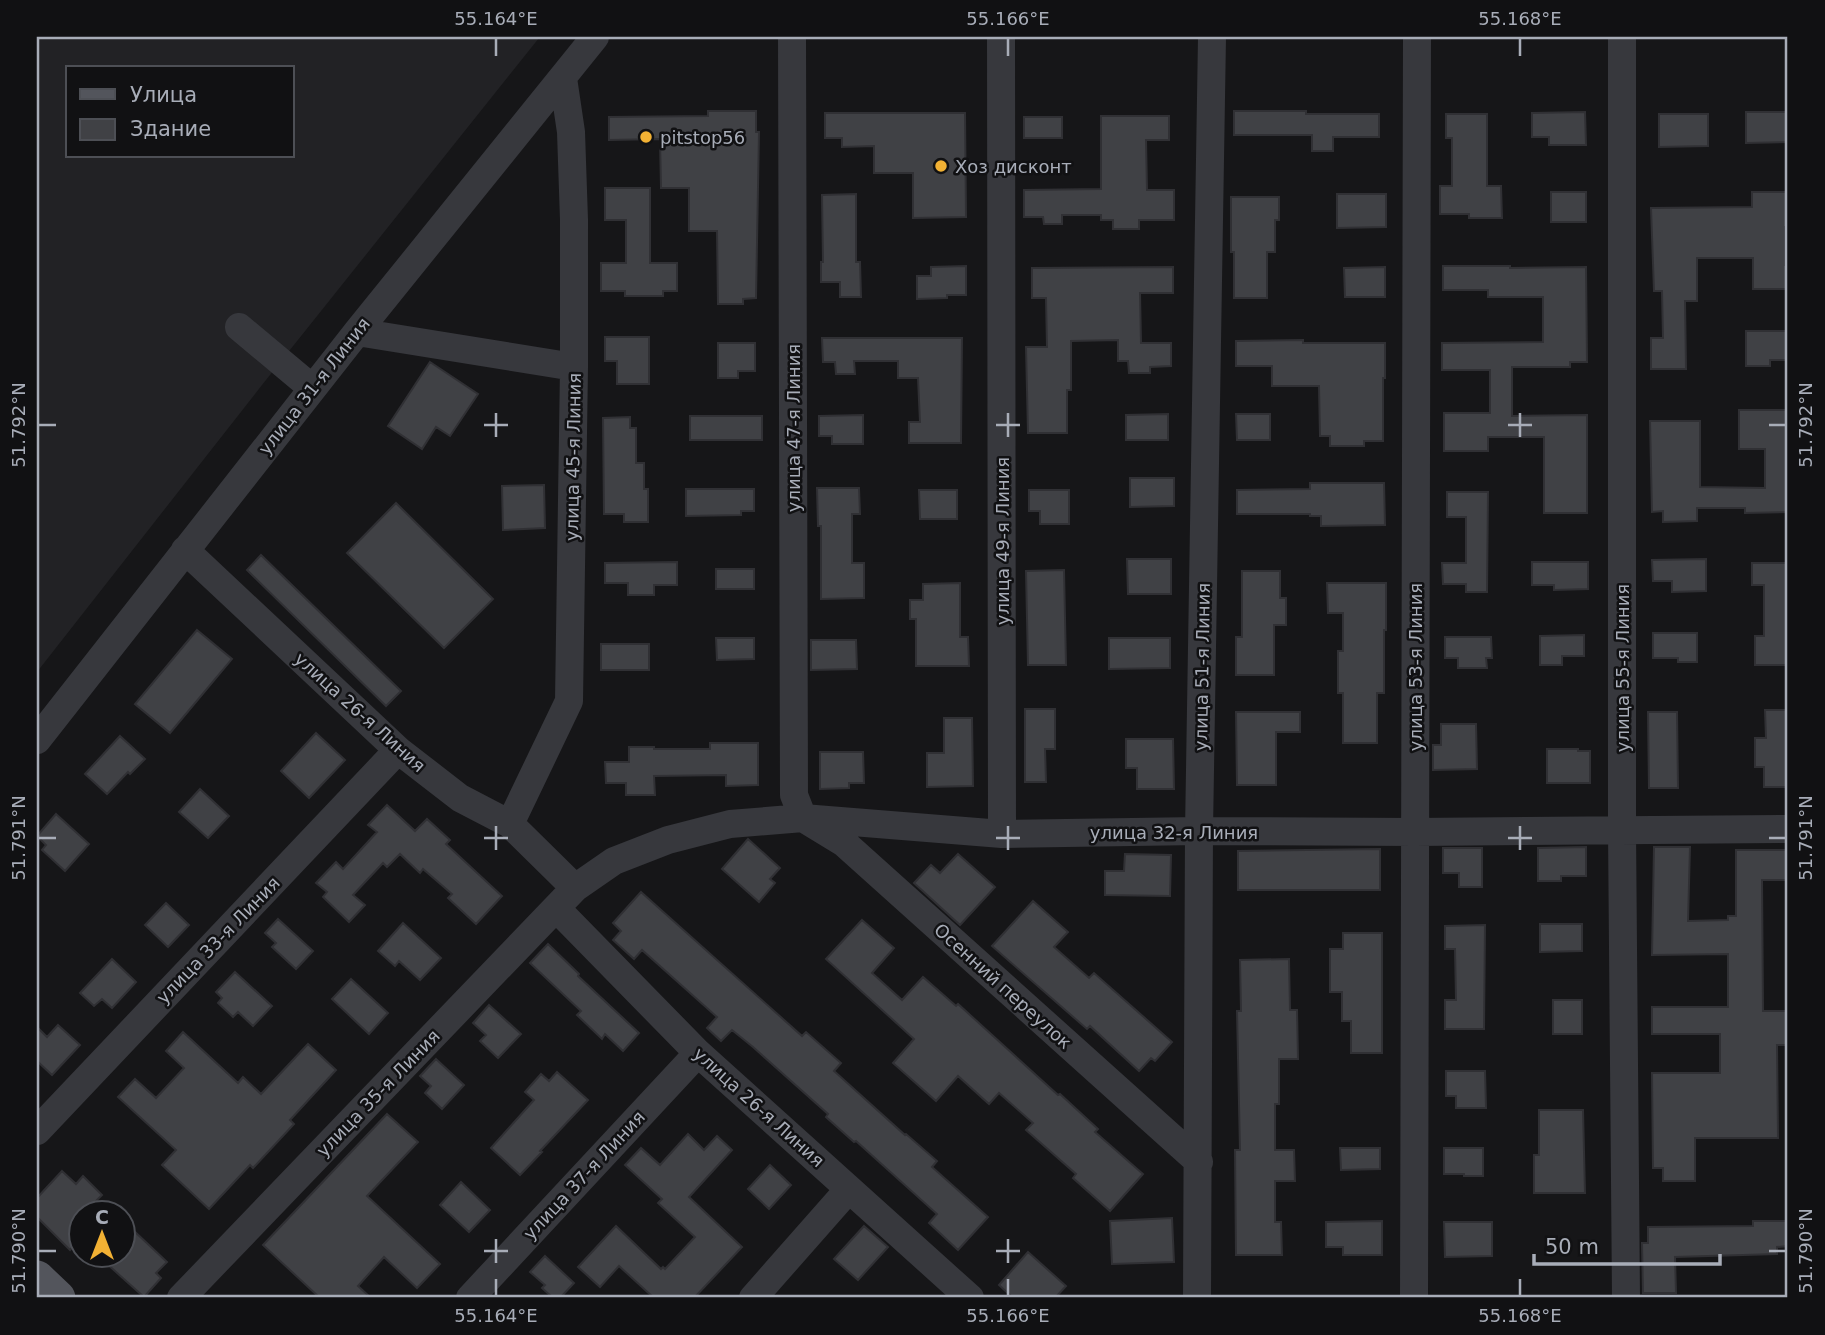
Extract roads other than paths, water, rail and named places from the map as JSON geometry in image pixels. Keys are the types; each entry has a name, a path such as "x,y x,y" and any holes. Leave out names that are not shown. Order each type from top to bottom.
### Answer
{"street":[{"name":"улица 31-я Линия","path":"37,740 312,388 596,37"},
{"name":"улица 47-я Линия","path":"792,37 794,795 803,818"},
{"name":"улица 49-я Линия","path":"1002,37 1002,834"},
{"name":"улица 51-я Линия","path":"1197,1298 1199,831 1212,37"},
{"name":"улица 53-я Линия","path":"1415,1298 1417,37"},
{"name":"улица 55-я Линия","path":"1622,37 1622,830 1626,1298"},
{"name":"улица 45-я Линия","path":"510,824 569,701 574,220 571,132 563,78"},
{"path":"239,327 312,388"},
{"path":"357,332 574,367"},
{"name":"улица 26-я Линия","path":"185,550 398,750 460,798 510,824 566,898 698,1053 970,1298"},
{"name":"улица 33-я Линия","path":"37,1130 398,750"},
{"name":"улица 32-я Линия","path":"566,898 614,861 668,840 730,824 803,818 1002,834 1788,830"},
{"name":"Осенний переулок","path":"803,818 844,842 1199,1162"},
{"name":"улица 35-я Линия","path":"181,1298 566,898"},
{"name":"улица 37-я Линия","path":"470,1298 698,1053"},
{"path":"753,1298 849,1189"}],"place":[{"name":"pitstop56","path":"646,137"},
{"name":"Хоз дисконт","path":"941,166"}]}
